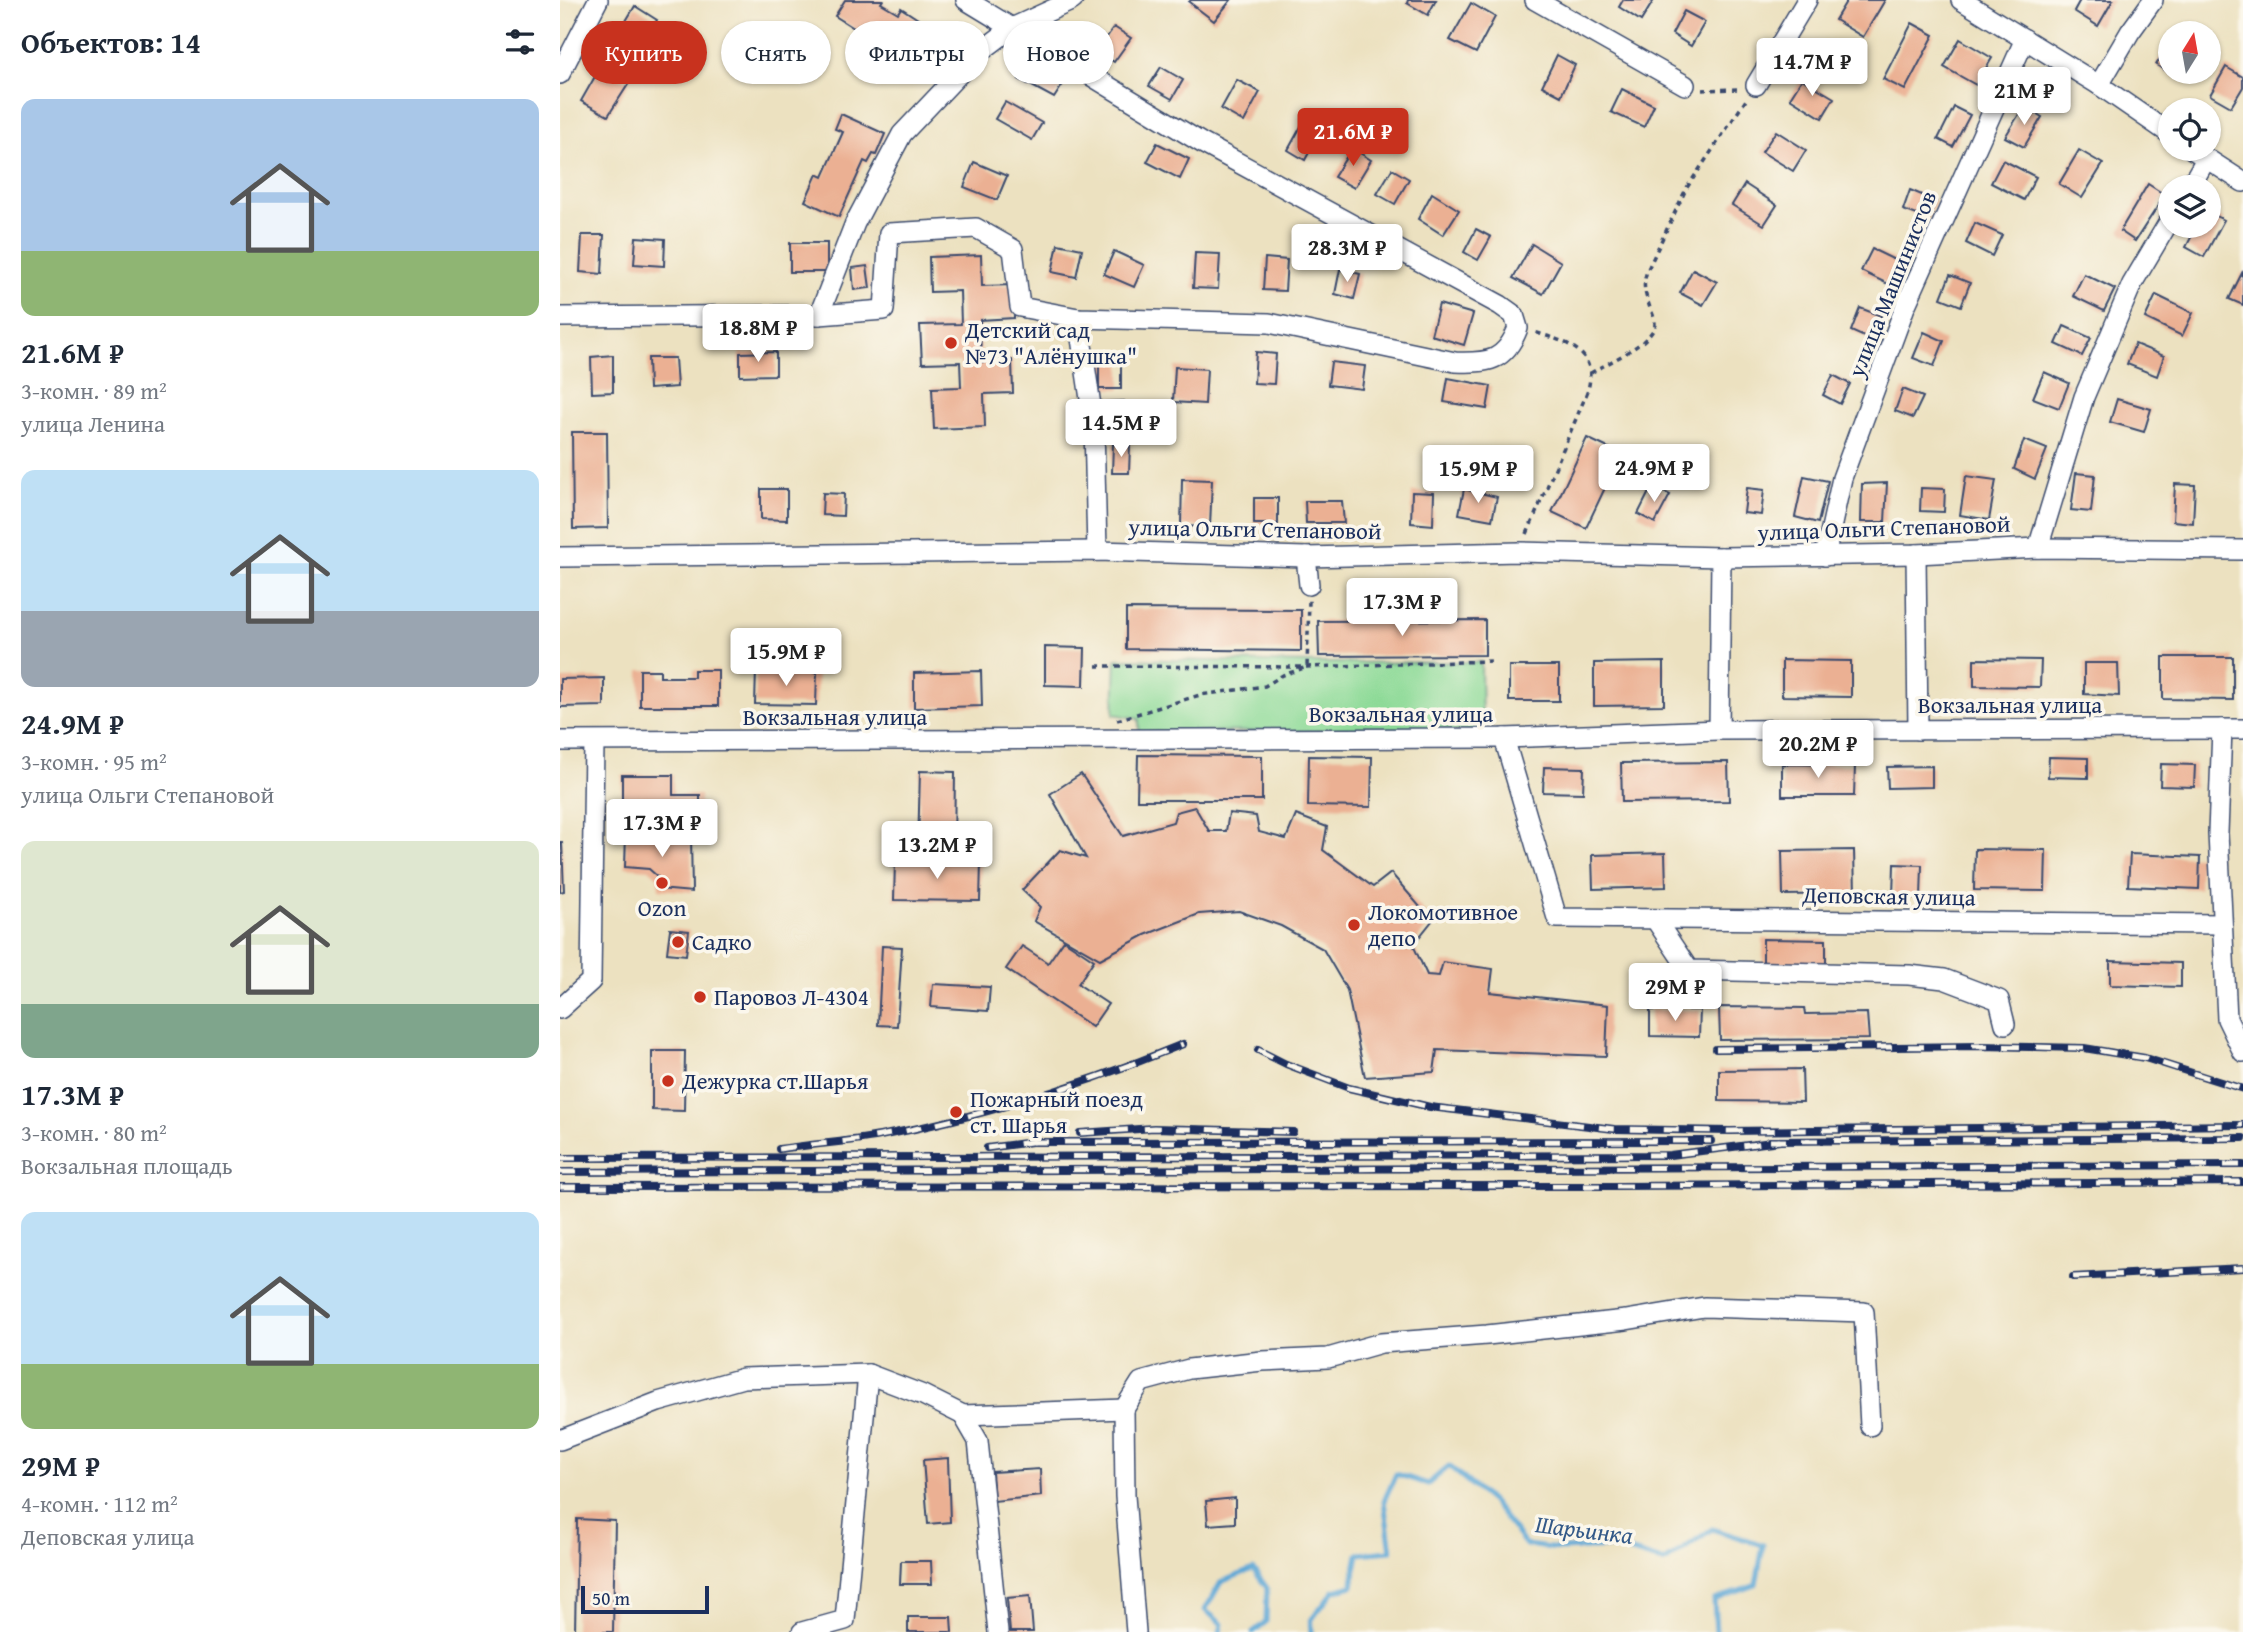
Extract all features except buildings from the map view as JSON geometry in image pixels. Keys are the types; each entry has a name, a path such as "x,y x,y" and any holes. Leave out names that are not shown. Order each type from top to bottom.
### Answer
{"street":[{"path":"560,74 598,0"},
{"path":"966,0 1003,23"},
{"path":"1029,21 1073,0"},
{"path":"1535,0 1685,85"},
{"path":"1756,86 1808,0"},
{"path":"1961,0 2099,85 2158,126"},
{"path":"2099,85 2130,32 2153,0"},
{"path":"819,315 855,223 902,134 980,52 1003,35"},
{"name":"улица Машинистов","path":"1825,556 1842,478 1905,307 2025,39"},
{"path":"560,317 819,315 884,310 889,233 976,228 1013,249 1020,307 1078,318 1269,323 1455,362 1481,362 1499,357 1513,342 1518,328 1514,315 1500,305 1202,143 1104,84"},
{"path":"2210,161 2243,182"},
{"path":"2038,548 2084,397 2132,285 2159,238"},
{"path":"1078,318 1094,426 1097,551"},
{"name":"улица Ольги Степановой","path":"560,557 1097,551 1306,557 1520,552 1825,556 2038,548 2243,550"},
{"path":"1916,554 1918,730"},
{"path":"1719,730 1721,556"},
{"path":"1306,557 1309,585"},
{"path":"2222,729 2218,833 2227,1019 2243,1052"},
{"name":"Вокзальная улица","path":"560,741 1504,738 1719,730 2243,729"},
{"name":"Деповская улица","path":"1504,738 1557,918 2221,924"},
{"path":"560,1009 591,981 594,742"},
{"path":"1655,919 1689,970 1909,975 1944,979 1999,1000 2005,1024"},
{"path":"1136,1632 1125,1496 1124,1409 1142,1382 1189,1369 1262,1361 1328,1358 1381,1343 1626,1320 1704,1307 1864,1312 1871,1426"},
{"path":"802,1632 845,1620 868,1374"},
{"path":"560,1440 659,1402 743,1378 868,1374 923,1395 963,1415 1124,1409"},
{"path":"963,1415 978,1441 998,1632"}],"path":[{"path":"1685,85 1714,90 1756,86"},
{"path":"1591,373 1640,345 1653,332 1656,322 1643,284 1647,271 1686,189 1756,86"},
{"path":"1518,328 1558,339 1573,347 1588,363 1591,373 1587,393 1520,552"},
{"path":"1307,667 1309,585"},
{"path":"1097,666 1307,667 1491,661"},
{"path":"1107,724 1200,695 1265,686 1283,675 1307,667"}],"green space":[{"path":"1116,659 1316,663 1481,662 1482,731 1139,732 1139,719 1114,714"}],"waterway":[{"name":"Шарьинка","path":"1312,1632 1311,1620 1334,1591 1352,1586 1358,1554 1391,1551 1384,1501 1396,1474 1428,1484 1449,1466 1492,1502 1526,1545 1558,1549 1616,1547 1665,1562 1712,1529 1763,1545 1756,1585 1714,1600 1716,1632"},
{"name":"Шарьинка","path":"1220,1632 1222,1624 1205,1610 1221,1582 1253,1569 1267,1588 1266,1622 1253,1632"}],"railway":[{"path":"779,1149 880,1136 958,1119 1072,1085 1183,1044"},
{"path":"1716,1049 1980,1046 2084,1048 2145,1058 2243,1089"},
{"path":"1258,1050 1286,1064 1349,1088 1430,1107 1614,1129 1730,1131 2243,1125"},
{"path":"1080,1133 1154,1128 1293,1132"},
{"path":"1770,1141 2243,1138"},
{"path":"987,1148 1039,1141"},
{"path":"1032,1142 1711,1141"},
{"path":"560,1158 1670,1155 1780,1141"},
{"path":"560,1172 2243,1165"},
{"path":"560,1187 1618,1186 2243,1182"},
{"path":"2073,1277 2243,1268"}],"place":[{"name":"Детский сад №73 \"Алёнушка\"","path":"951,343"},
{"name":"Ozon","path":"662,883"},
{"name":"Локомотивное депо","path":"1354,925"},
{"name":"Садко","path":"678,942"},
{"name":"Паровоз Л-4304","path":"700,997"},
{"name":"Дежурка ст.Шарья","path":"668,1081"},
{"name":"Пожарный поезд ст. Шарья","path":"956,1112"}]}
